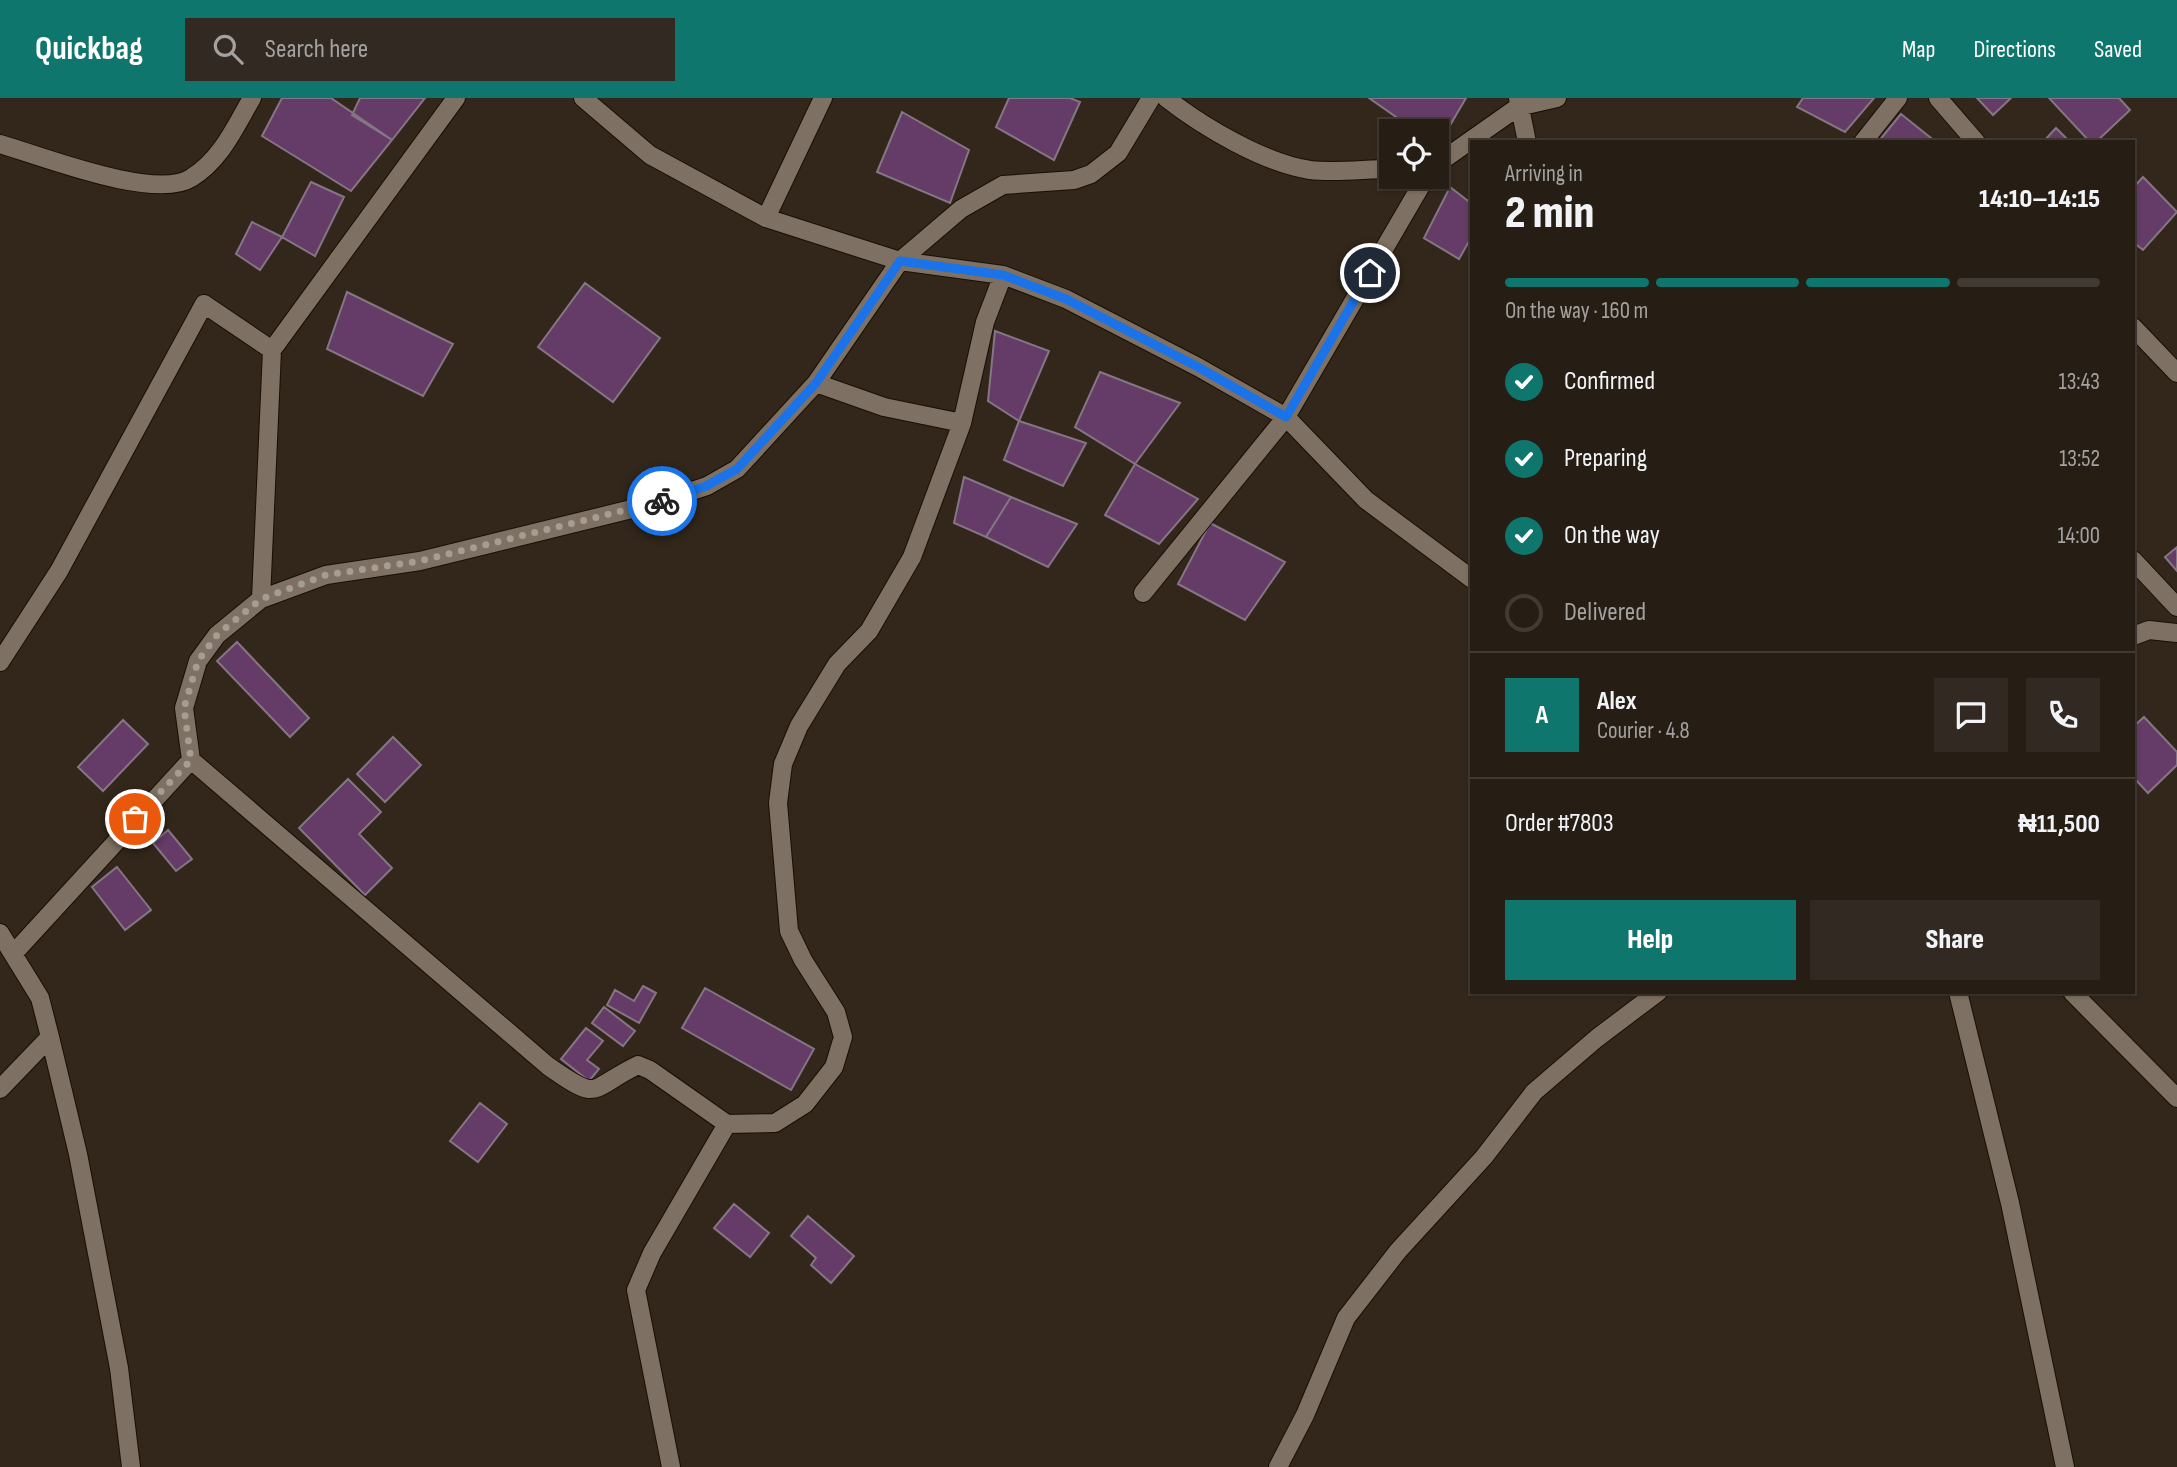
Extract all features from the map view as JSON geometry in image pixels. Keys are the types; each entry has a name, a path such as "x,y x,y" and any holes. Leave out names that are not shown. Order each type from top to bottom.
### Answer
{"street":[{"path":"0,144 132,183 164,186 189,180 212,160 221,151 252,98"},
{"path":"261,599 272,350 456,98"},
{"path":"583,98 650,155 766,218 900,261 1003,275 1066,299 1198,367 1286,417 1366,500 1470,578"},
{"path":"766,218 823,98"},
{"path":"1003,275 985,322 962,422 912,557 869,631 836,664 799,726 783,764 778,803 789,931 803,960 836,1012 843,1037 834,1067 805,1104 775,1123 727,1124 650,1070 638,1065 597,1091 581,1090 548,1066 191,760 184,708 198,661 217,635 261,599 326,575 420,561 656,503 706,486 737,469 816,383 900,261 961,209 1003,185 1074,180 1091,174 1118,153 1151,98"},
{"path":"1166,98 1184,112 1270,157 1310,170 1379,169"},
{"path":"1449,155 1518,103 1557,98"},
{"path":"1865,140 1898,98"},
{"path":"1938,98 1974,140"},
{"path":"1518,103 1527,140"},
{"path":"1143,593 1286,417 1419,189"},
{"path":"0,662 59,571 204,304 272,350"},
{"path":"2135,329 2177,373"},
{"path":"816,383 884,407 962,422"},
{"path":"2135,561 2177,607"},
{"path":"2135,635 2149,630 2177,633"},
{"path":"14,953 191,760"},
{"path":"0,933 40,999 50,1037 81,1168 119,1368 131,1467"},
{"path":"1278,1467 1305,1415 1346,1318 1398,1251 1484,1157 1534,1092 1597,1038 1655,994"},
{"path":"1958,994 2010,1203 2065,1467"},
{"path":"2074,994 2177,1098"},
{"path":"0,1089 50,1037"},
{"path":"671,1467 636,1290 652,1253 727,1124"}],"building":[{"path":"282,98 331,98 392,140 351,191 262,136"},
{"path":"360,98 425,98 392,140 352,115"},
{"path":"1009,98 1070,98 1080,102 1054,160 996,127"},
{"path":"1369,98 1466,98 1449,127 1449,119 1399,119"},
{"path":"1803,98 1874,98 1845,132 1797,107"},
{"path":"1977,98 2011,98 1993,115"},
{"path":"2049,98 2119,98 2130,110 2098,140 2088,140"},
{"path":"902,112 969,150 950,203 877,172"},
{"path":"1901,114 1934,140 1880,140"},
{"path":"2056,128 2068,140 2045,140"},
{"path":"2143,177 2177,212 2143,250 2135,244 2135,186"},
{"path":"311,182 344,197 315,256 282,237"},
{"path":"1450,187 1470,202 1470,240 1459,259 1424,238"},
{"path":"252,222 282,237 260,270 236,254"},
{"path":"585,283 660,338 613,402 538,347"},
{"path":"347,292 453,344 423,396 327,349"},
{"path":"995,331 1049,351 1019,421 988,401"},
{"path":"1100,372 1180,403 1135,464 1075,427"},
{"path":"1019,421 1086,443 1063,486 1004,460"},
{"path":"1135,464 1198,499 1159,544 1105,515"},
{"path":"964,477 1011,497 986,537 954,523"},
{"path":"1011,497 1077,524 1048,567 986,537"},
{"path":"1210,523 1285,562 1245,620 1178,584"},
{"path":"2177,547 2177,571 2165,557"},
{"path":"237,642 309,718 290,737 217,661"},
{"path":"2144,717 2177,752 2177,765 2148,793 2135,779 2135,725"},
{"path":"123,720 148,744 103,791 78,767"},
{"path":"393,737 421,765 385,802 357,774"},
{"path":"348,779 381,812 359,834 392,868 365,895 299,828"},
{"path":"168,830 192,859 176,871 153,843"},
{"path":"117,867 151,910 125,930 92,887"},
{"path":"643,986 656,993 639,1023 607,1005 615,990 634,1001"},
{"path":"705,988 814,1049 791,1090 682,1028"},
{"path":"604,1007 635,1031 623,1046 592,1023"},
{"path":"586,1028 603,1041 587,1060 599,1069 589,1081 561,1059"},
{"path":"480,1103 507,1124 478,1162 450,1141"},
{"path":"734,1204 769,1233 750,1257 714,1228"},
{"path":"808,1216 854,1256 831,1283 811,1265 816,1258 791,1236"}],"way so far":[{"path":"135,819 191,760 184,708 198,661 217,635 261,599 326,575 420,561 662,501"}],"route":[{"path":"662,501 706,486 737,469 816,383 900,261 1003,275 1066,299 1198,367 1286,417 1370,273"}]}
